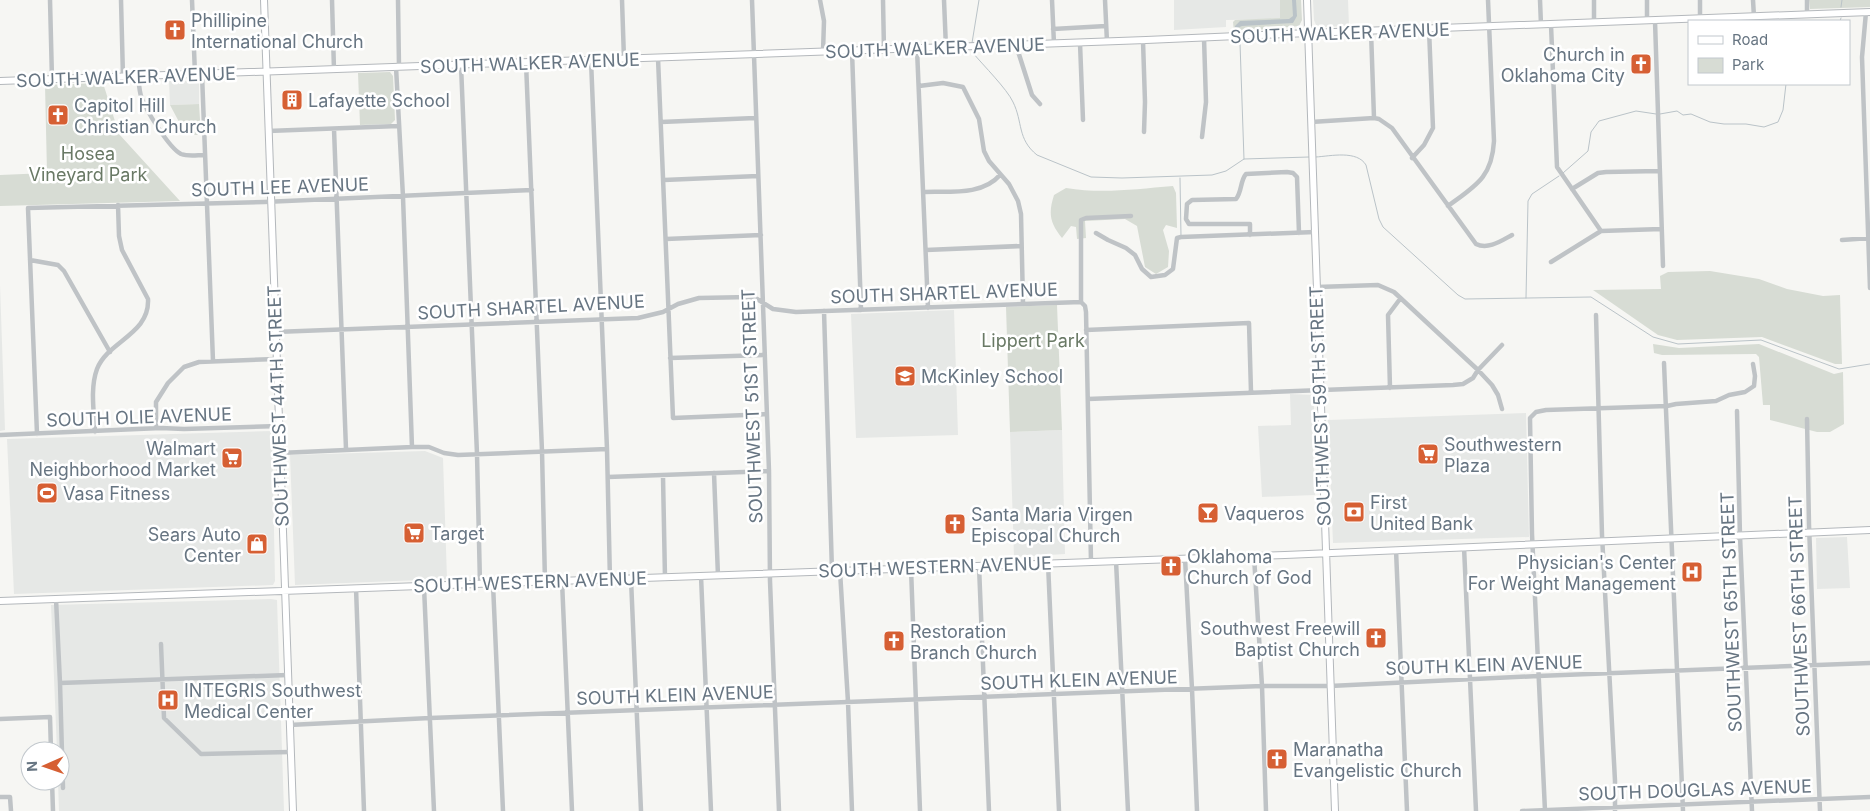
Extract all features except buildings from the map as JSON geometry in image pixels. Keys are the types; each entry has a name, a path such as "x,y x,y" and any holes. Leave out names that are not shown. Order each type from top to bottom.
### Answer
{"main road":[{"name":"SOUTHWEST 44TH STREET","path":"264,0 293,811"},
{"name":"SOUTHWEST 59TH STREET","path":"1307,0 1335,811"},
{"name":"SOUTH WALKER AVENUE","path":"0,81 946,48 1868,12"},
{"name":"SOUTH WESTERN AVENUE","path":"0,601 1254,556 1870,530"}],"street":[{"path":"50,0 52,80"},
{"path":"121,0 122,77"},
{"path":"192,0 195,74"},
{"path":"332,0 334,70"},
{"path":"398,0 398,126 403,197 412,447"},
{"path":"622,0 624,59"},
{"name":"SOUTHWEST 51ST STREET","path":"752,0 755,118 766,355 770,574 780,811"},
{"path":"820,0 824,21 823,52"},
{"path":"883,0 884,50"},
{"path":"944,0 946,48"},
{"path":"1052,0 1054,44"},
{"path":"1105,0 1107,42"},
{"path":"1448,206 1470,190 1484,176 1493,157 1494,141 1488,0"},
{"path":"1540,0 1541,25"},
{"path":"1594,0 1594,23"},
{"path":"1647,0 1647,21"},
{"path":"1700,0 1700,19"},
{"path":"1753,0 1754,16"},
{"path":"1807,0 1807,15"},
{"path":"1868,12 1862,57 1870,288"},
{"path":"1655,21 1663,266"},
{"path":"1551,25 1557,167 1601,231"},
{"path":"1053,29 1106,26"},
{"path":"1412,158 1424,145 1433,128 1429,29"},
{"path":"1370,31 1374,118"},
{"path":"1202,137 1206,102 1204,38"},
{"path":"1143,40 1144,132"},
{"path":"1080,42 1083,120"},
{"path":"1016,45 1032,95 1040,104"},
{"path":"917,48 928,308"},
{"path":"852,51 862,310"},
{"path":"658,58 673,418 767,414"},
{"path":"591,60 607,449 610,580"},
{"path":"526,62 542,451 545,582"},
{"path":"461,65 477,454 480,584"},
{"path":"202,74 213,361"},
{"path":"138,76 141,96 147,110 175,149 181,154 190,156 205,155"},
{"path":"918,86 943,83 962,87 979,119 984,151 989,161 1009,184 1018,201 1021,214 1023,304"},
{"path":"661,122 755,118"},
{"path":"1311,122 1379,119 1392,128 1470,238 1481,247 1495,244 1512,235"},
{"path":"268,131 398,126"},
{"path":"334,129 346,448"},
{"path":"1250,235 1250,224 1189,224 1186,219 1187,204 1192,200 1236,198 1239,195 1242,178 1246,174 1290,172 1297,177 1298,233"},
{"path":"1572,189 1598,173 1659,172"},
{"path":"924,192 978,189 986,186 1000,175"},
{"path":"664,180 758,176"},
{"name":"SOUTH LEE AVENUE","path":"30,260 28,208 270,202 532,190"},
{"path":"95,432 94,384 98,369 110,352 144,320 149,306 148,299 122,250 119,236 118,205"},
{"path":"1091,562 1086,330 1085,306 1081,302 1081,220 1086,218 1131,216"},
{"path":"1551,262 1601,231 1662,228"},
{"path":"1096,232 1135,255 1142,269 1151,277 1165,275 1173,269 1177,238 1315,232"},
{"path":"666,239 761,235"},
{"path":"1842,240 1869,238"},
{"path":"926,250 1021,246"},
{"path":"37,434 30,260 58,266 64,271 110,352"},
{"path":"1317,287 1378,285 1394,292 1478,370 1495,390 1502,409"},
{"name":"SOUTH SHARTEL AVENUE","path":"275,332 638,318 653,315 678,304 699,298 741,296 757,299 782,311 796,312 1081,302"},
{"path":"1390,388 1388,315 1400,299"},
{"path":"824,311 832,571"},
{"path":"1596,315 1602,542 1615,809"},
{"path":"1086,330 1249,323 1252,392"},
{"path":"1088,400 1463,384 1472,378 1502,345"},
{"path":"670,358 766,355"},
{"path":"156,428 156,402 168,383 184,368 192,364 213,361 276,359"},
{"path":"1664,363 1684,811"},
{"path":"1545,811 1533,545 1530,423 1532,414 1546,410 1598,410 1716,401 1729,395 1745,392 1754,386 1753,364"},
{"name":"SOUTHWEST 65TH STREET","path":"1737,411 1740,536 1752,811"},
{"name":"SOUTHWEST 66TH STREET","path":"1807,419 1809,533 1820,811"},
{"name":"SOUTH OLIE AVENUE","path":"0,435 156,428 279,426"},
{"path":"280,453 346,448 412,447 429,447 450,454 607,449"},
{"path":"608,477 769,471"},
{"path":"714,473 718,576"},
{"path":"663,476 664,578"},
{"path":"1464,547 1476,811"},
{"path":"1396,550 1407,811"},
{"path":"1254,556 1262,686 1266,811"},
{"path":"1185,558 1197,811"},
{"path":"1116,561 1128,811"},
{"path":"1048,563 1059,811"},
{"path":"979,566 989,811"},
{"path":"910,568 920,811"},
{"path":"840,571 852,811"},
{"path":"701,576 711,811"},
{"path":"631,579 641,811"},
{"path":"562,582 572,811"},
{"path":"494,584 503,811"},
{"path":"424,586 434,811"},
{"path":"356,588 364,811"},
{"path":"56,599 61,741"},
{"path":"161,644 164,718 200,754 290,752"},
{"name":"SOUTH KLEIN AVENUE","path":"289,725 1262,686 1330,686 1870,663"},
{"path":"60,683 288,675"},
{"path":"0,719 50,718 51,741"},
{"path":"52,791 53,811"},
{"name":"SOUTH DOUGLAS AVENUE","path":"1522,811 1615,809 1870,796"},
{"path":"0,798 10,797 11,811"}],"shaded area":[{"path":"1174,0 1292,0 1289,19 1226,20 1226,27 1174,30"},
{"path":"1292,0 1296,0 1297,16 1293,23 1242,26 1235,29 1235,26 1240,21 1289,19 1293,16"},
{"path":"1313,0 1348,0 1349,26 1320,27 1316,25"},
{"path":"169,81 195,81 199,84 199,104 170,105"},
{"path":"0,285 5,430 0,431"},
{"name":"McKinley School","path":"954,310 958,435 856,438 851,314"},
{"path":"1290,394 1313,395 1315,424 1312,425 1315,495 1262,497 1258,426 1291,425"},
{"name":"Southwestern Plaza","path":"1526,413 1529,537 1333,543 1328,420"},
{"path":"1062,430 1065,554 1014,557 1010,432"},
{"path":"272,431 275,581 273,585 14,594 7,439"},
{"path":"425,451 443,458 447,579 295,585 290,455"},
{"path":"1847,537 1850,588 1817,589 1816,538"},
{"name":"INTEGRIS Southwest Medical Center","path":"277,600 284,811 59,811 58,791 70,791 70,741 57,741 51,605"}],"green space":[{"path":"1280,0 1301,0 1302,20 1299,26 1234,32 1233,22 1235,20 1280,18"},
{"path":"1809,0 1870,0 1870,7 1810,9"},
{"path":"390,72 393,76 395,120 391,124 360,125 358,73"},
{"name":"Hosea Vineyard Park","path":"103,83 119,134 180,201 0,206 0,175 47,173 45,85"},
{"path":"199,104 201,135 186,135 170,105"},
{"path":"1173,186 1176,193 1177,228 1166,225 1163,230 1169,251 1168,267 1156,274 1145,267 1137,226 1125,219 1085,221 1086,238 1077,239 1076,227 1071,226 1062,238 1051,218 1054,195 1066,188 1106,191"},
{"path":"1710,271 1759,279 1787,289 1823,296 1840,295 1842,364 1835,364 1762,337 1677,340 1658,335 1593,290 1661,289 1660,276 1668,272"},
{"name":"Lippert Park","path":"1057,305 1062,430 1010,432 1006,307"},
{"path":"1653,344 1679,348 1759,344 1834,374 1843,372 1844,424 1830,432 1817,432 1770,420 1770,405 1763,405 1759,357 1756,354 1662,355 1654,353"}],"waterway":[{"path":"972,43 979,0"},
{"path":"1841,7 1842,0"},
{"path":"1240,43 1244,159"},
{"path":"972,49 973,53 1013,102 1023,136 1031,149 1037,155 1091,177 1122,178 1212,175 1226,171 1244,159 1309,157"},
{"path":"1660,114 1677,111 1683,115 1691,114 1710,122 1764,127 1778,122 1783,110 1786,85"},
{"path":"1563,173 1588,151 1591,132 1599,121 1636,111 1656,114"},
{"path":"1316,157 1343,155 1362,160 1366,165 1379,219 1383,227 1458,295 1465,299 1591,297 1653,337 1678,344 1761,340 1839,369 1870,364"},
{"path":"1526,298 1528,201 1532,194 1559,176"},
{"path":"1180,178 1181,236"}],"place":[{"name":"Phillipine International Church","path":"175,30"},
{"name":"Church in Oklahoma City","path":"1641,64"},
{"name":"Lafayette School","path":"292,100"},
{"name":"Capitol Hill Christian Church","path":"58,115"},
{"name":"McKinley School","path":"905,376"},
{"name":"Southwestern Plaza","path":"1428,454"},
{"name":"Walmart Neighborhood Market","path":"232,458"},
{"name":"Vasa Fitness","path":"47,493"},
{"name":"First United Bank","path":"1354,512"},
{"name":"Vaqueros","path":"1208,513"},
{"name":"Santa Maria Virgen Episcopal Church","path":"955,524"},
{"name":"Target","path":"414,533"},
{"name":"Sears Auto Center","path":"257,544"},
{"name":"Oklahoma Church of God","path":"1171,566"},
{"name":"Physician's Center For Weight Management","path":"1692,572"},
{"name":"Southwest Freewill Baptist Church","path":"1376,638"},
{"name":"Restoration Branch Church","path":"894,641"},
{"name":"INTEGRIS Southwest Medical Center","path":"168,700"},
{"name":"Maranatha Evangelistic Church","path":"1277,759"}]}
